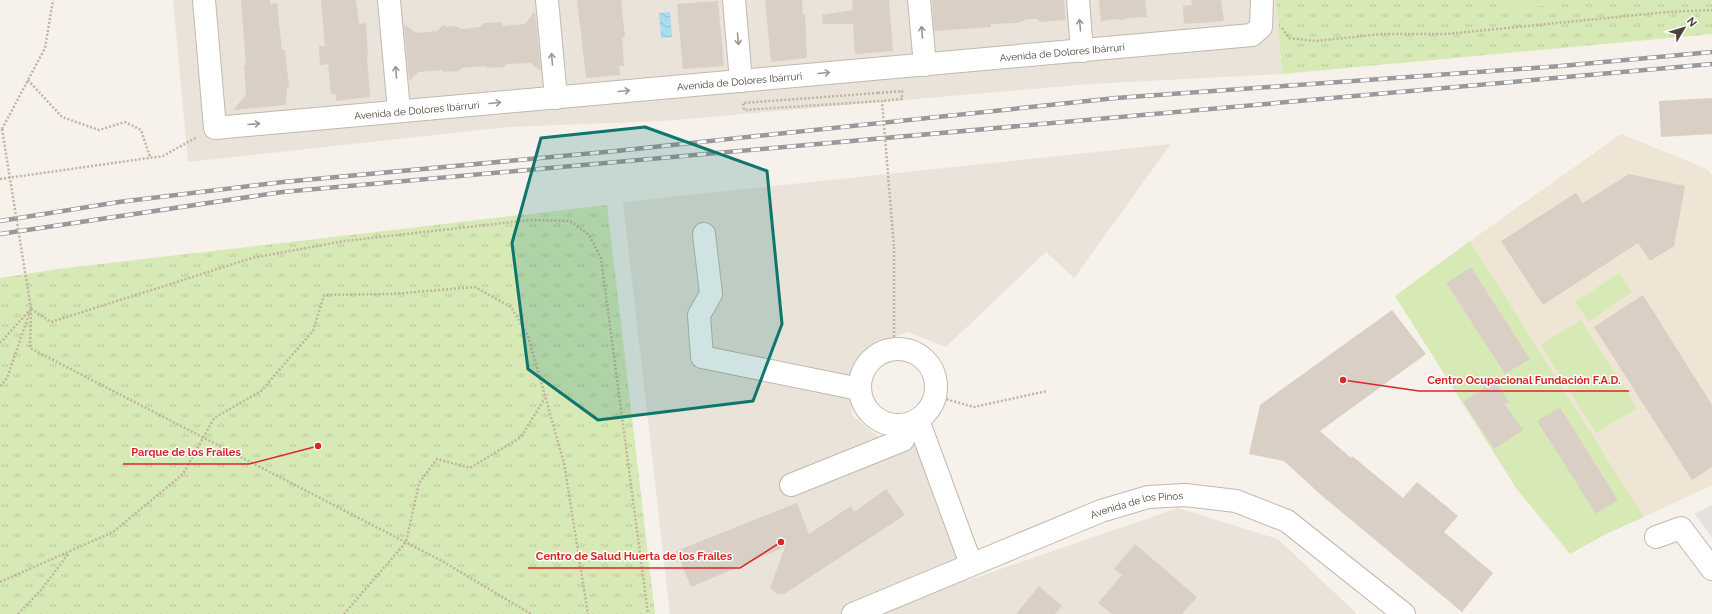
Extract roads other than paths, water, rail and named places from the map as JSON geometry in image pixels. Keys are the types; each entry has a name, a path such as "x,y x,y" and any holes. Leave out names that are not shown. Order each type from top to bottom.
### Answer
{"street":[{"name":"Avenida de Dolores Ibárruri","path":"204,0 215,128 1082,51 1252,34 1271,27 1262,0"},
{"path":"389,0 399,111"},
{"path":"547,0 556,98"},
{"path":"734,0 741,81"},
{"path":"919,0 925,65"},
{"path":"1078,0 1082,51"},
{"path":"704,234 711,294 699,315 702,357 859,389"},
{"path":"894,348 912,351 924,358 932,370 936,383 935,396 928,411 912,422 893,425 880,421 869,413 862,402 859,389 861,373 868,361 881,352 894,348"},
{"path":"791,485 903,440 912,422"},
{"path":"912,422 971,564"},
{"name":"Avenida de los Pinos","path":"854,614 971,564 1102,511 1148,497 1185,495 1236,501 1287,521 1404,614"},
{"path":"1656,537 1681,528 1712,570"}],"water":[{"path":"670,12 672,37 661,38 659,13"}],"railway":[{"path":"0,221 119,202 283,182 616,151 1116,98 1561,66 1712,52"},
{"path":"0,234 282,192 1712,64"}],"place":[{"name":"Centro Ocupacional Fundación F.A.D.","path":"1343,380"},
{"name":"Parque de los Frailes","path":"318,446"},
{"name":"Centro de Salud Huerta de los Frailes","path":"781,542"}]}
